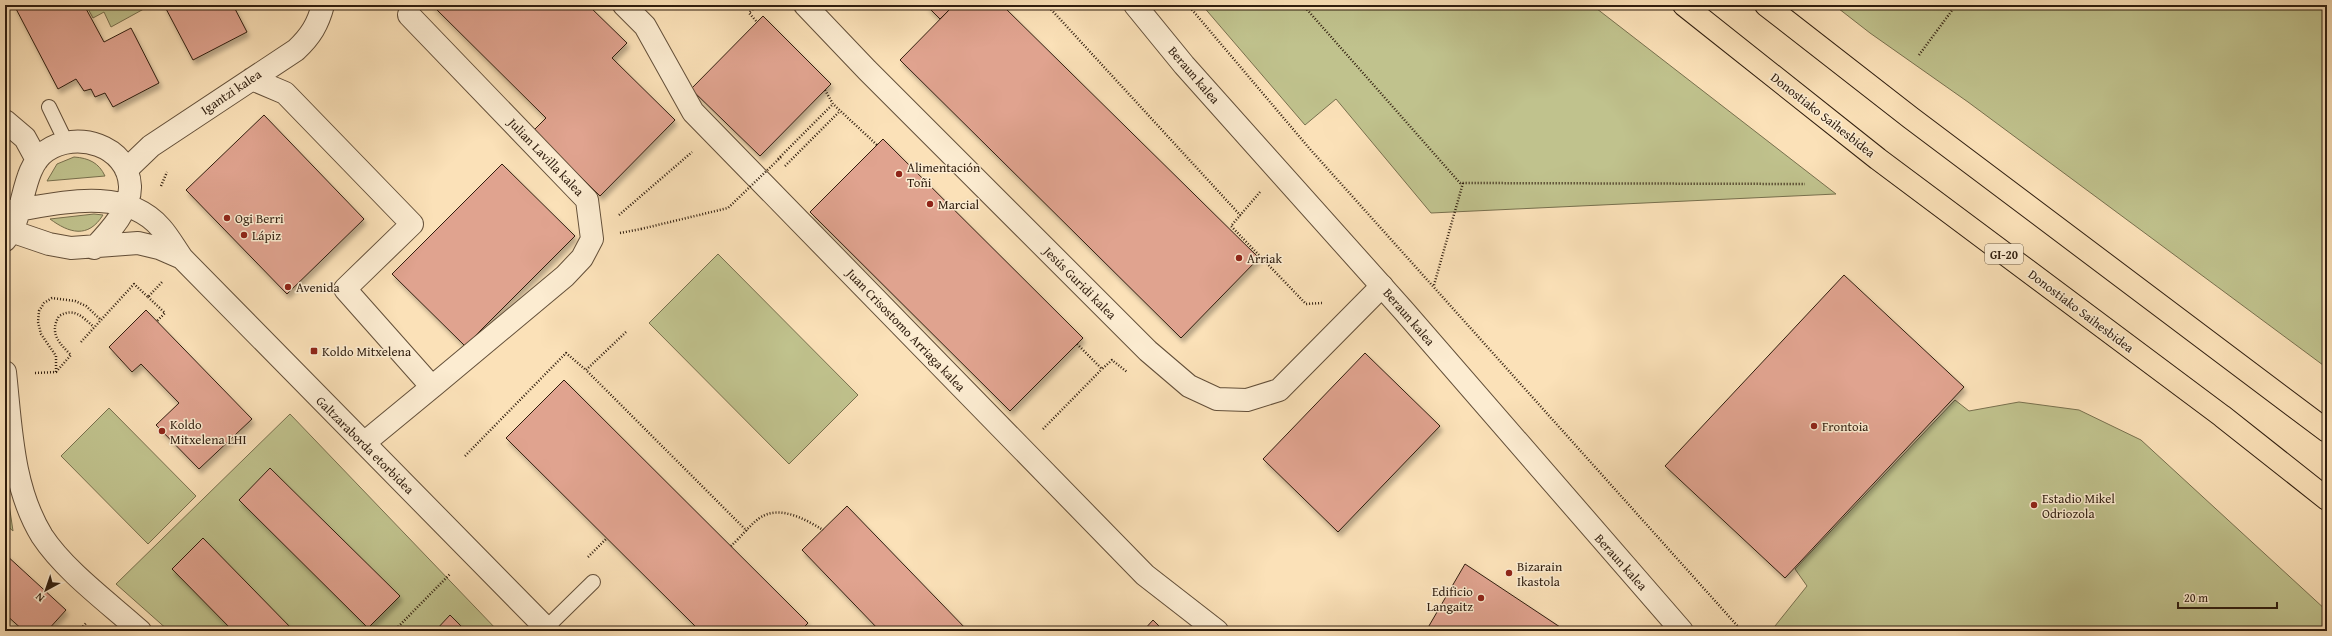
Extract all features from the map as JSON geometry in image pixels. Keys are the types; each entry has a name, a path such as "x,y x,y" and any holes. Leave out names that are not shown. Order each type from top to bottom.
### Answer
{"highway":[{"name":"Donostiako Saihesbidea","path":"1684,5 1878,159 2222,416 2327,498"},
{"path":"1766,5 1910,118 2327,431"}],"street":[{"name":"Igantzi kalea","path":"126,170 151,146 296,50 308,39 319,22 324,5"},
{"name":"Juan Crisostomo Arriaga kalea","path":"624,5 645,26 693,112 1145,575 1217,631"},
{"name":"Jesús Guridi kalea","path":"805,5 867,70 1148,351 1189,386 1217,399 1247,400 1279,390 1382,286"},
{"name":"Beraun kalea","path":"1135,5 1184,65 1382,286 1682,631"},
{"name":"Julian Lavilla kalea","path":"409,15 587,200 592,239"},
{"path":"252,79 285,93 412,224 345,290 432,387"},
{"path":"5,122 25,138 37,160"},
{"path":"10,225 37,160 45,152 66,142 96,143 109,150 126,170 130,186 125,206 109,232 94,248"},
{"name":"Galtzaraborda etorbidea","path":"10,225 83,201 109,201 142,212 161,228 182,258 547,630"},
{"name":"Galtzaraborda etorbidea","path":"10,225 71,248 94,248 138,243 159,248 182,258"},
{"path":"364,443 565,276 582,258 592,239"},
{"path":"5,372 15,464 26,502 43,536 67,565 140,631"}],"lane":[{"path":"49,107 66,142"},
{"path":"547,630 592,582"}],"path":[{"path":"757,5 749,13 757,22"},
{"path":"1047,5 1241,216"},
{"path":"1188,5 1309,148 1742,631"},
{"path":"1303,5 1460,183 1805,184"},
{"path":"1919,55 1956,5"},
{"path":"826,90 833,104 877,145"},
{"path":"641,229 728,208 833,104"},
{"path":"765,186 840,111"},
{"path":"592,239 713,133"},
{"path":"1434,286 1463,183"},
{"path":"1260,192 1231,226 1306,304 1322,303"},
{"path":"81,342 134,284 165,313 157,321"},
{"path":"148,297 160,285"},
{"path":"56,372 56,356 45,342 38,322 39,311 44,303 52,298 75,301 86,306 101,320"},
{"path":"35,373 56,372 71,355 58,342 53,330 59,316 65,312 78,313 94,327"},
{"path":"586,370 626,332"},
{"path":"1077,344 1102,369"},
{"path":"1010,437 1039,433 1112,360 1126,372 1148,351"},
{"path":"465,456 566,353 586,370 747,532"},
{"path":"731,546 763,516 782,512 808,520 823,530"},
{"path":"582,563 607,538"},
{"path":"394,631 450,574"}],"green space":[{"path":"86,5 151,5 111,27 104,12 93,18"},
{"path":"1202,5 1592,5 1836,194 1431,213 1336,99 1305,125"},
{"path":"1834,5 2327,5 2327,368 1968,102 1870,33"},
{"path":"74,157 93,162 103,171 105,176 47,181 57,164"},
{"path":"94,214 103,215 97,223 85,231 64,228 50,219"},
{"path":"718,254 858,395 789,464 649,323"},
{"name":"Estadio Mikel Odriozola","path":"1955,400 1969,411 2019,402 2079,410 2141,440 2327,611 2327,631 1771,631 1807,586 1795,569"},
{"path":"109,408 196,496 148,544 61,456"},
{"path":"290,414 498,631 169,631 116,584"},
{"path":"5,477 13,531 5,524"}],"building":[{"path":"14,5 84,5 104,42 131,28 159,83 113,107 105,93 95,97 91,89 84,91 76,79 58,89"},
{"path":"164,5 233,5 247,32 193,60"},
{"path":"432,5 588,5 627,43 612,58 675,120 600,196 534,130 546,118"},
{"path":"926,5 954,5 940,19"},
{"path":"954,5 1002,5 1259,258 1181,338 900,60"},
{"path":"763,16 831,84 760,156 691,89"},
{"path":"264,115 364,219 287,294 186,190"},
{"path":"883,139 1083,338 1010,411 810,212"},
{"path":"502,164 575,236 465,346 392,274"},
{"name":"Frontoia","path":"1844,275 1964,387 1785,578 1665,466"},
{"path":"146,310 252,419 199,469 156,425 179,403 141,364 132,372 109,347"},
{"path":"1365,353 1440,426 1338,532 1263,459"},
{"path":"564,380 808,623 800,631 700,631 506,438"},
{"path":"270,468 400,596 368,628 239,500"},
{"path":"847,506 968,631 880,631 802,550"},
{"path":"203,538 294,631 233,631 172,569"},
{"path":"5,554 66,610 47,631 24,631 5,614"},
{"name":"Edificio Langaitz","path":"1465,564 1566,631 1426,631"},
{"path":"450,615 466,631 435,631"},
{"path":"1153,620 1164,631 1143,631"}],"place":[{"name":"Alimentación Toñi","path":"899,174"},
{"name":"Marcial","path":"930,204"},
{"name":"Ogi Berri","path":"227,218"},
{"name":"Lápiz","path":"244,235"},
{"name":"Arriak","path":"1239,258"},
{"name":"Avenida","path":"288,287"},
{"name":"Koldo Mitxelena","path":"314,351"},
{"name":"Frontoia","path":"1814,426"},
{"name":"Koldo Mitxelena LHI","path":"162,431"},
{"name":"Estadio Mikel Odriozola","path":"2034,505"},
{"name":"Bizarain Ikastola","path":"1509,573"},
{"name":"Edificio Langaitz","path":"1481,598"}]}
